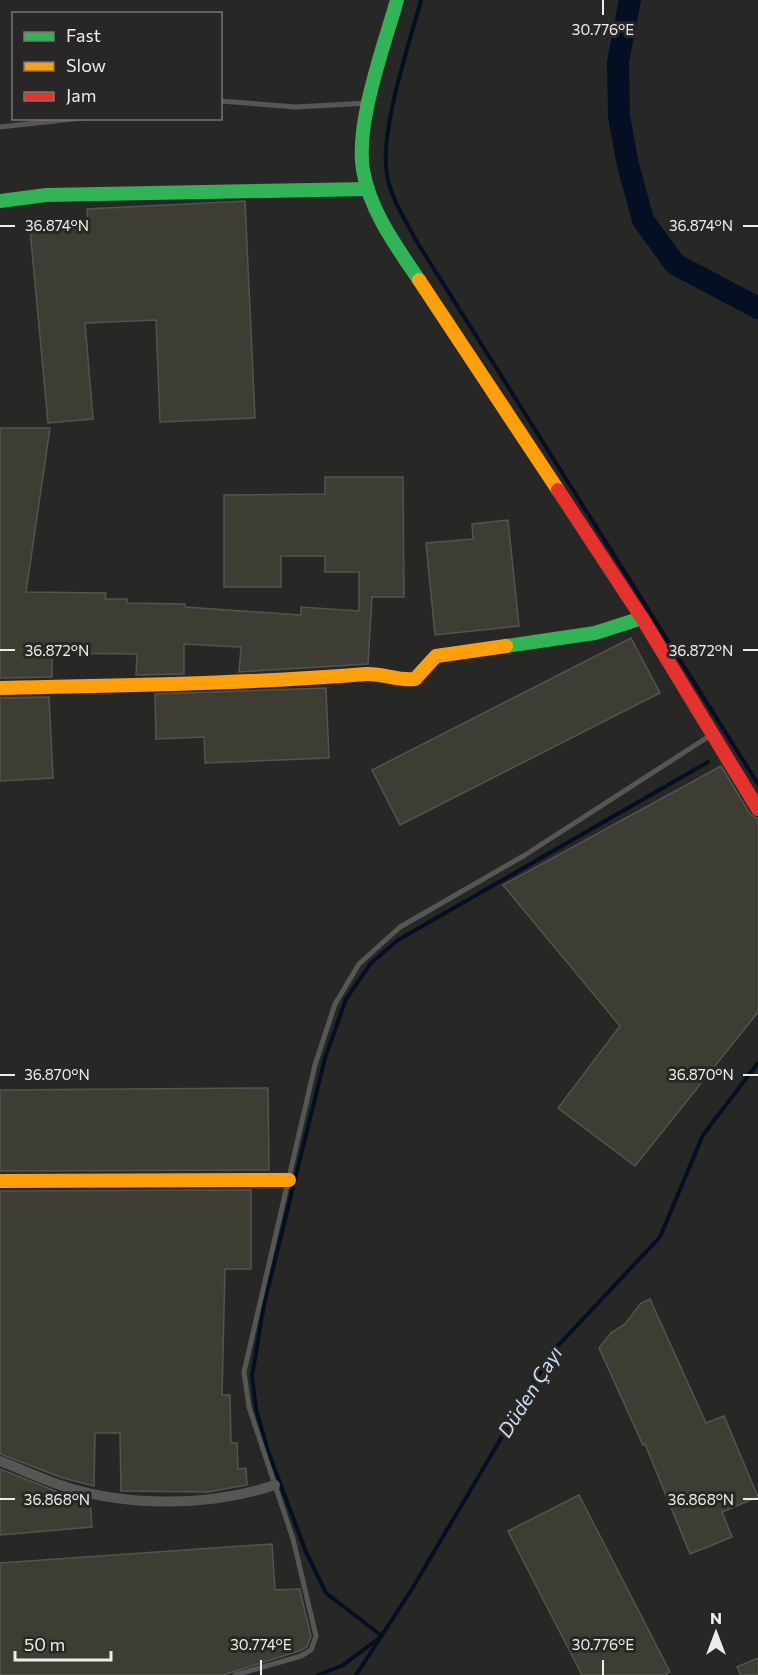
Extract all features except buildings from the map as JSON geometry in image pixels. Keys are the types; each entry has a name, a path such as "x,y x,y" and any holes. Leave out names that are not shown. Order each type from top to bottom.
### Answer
{"street":[{"path":"397,0 363,141 362,165 368,189 383,226 642,618 758,809"},
{"path":"0,201 46,195 368,189"},
{"path":"0,688 288,681 370,674 400,681 415,679 436,656 596,633 642,618"},
{"path":"0,1181 290,1180"},
{"path":"0,1461 69,1488 125,1500 187,1500 251,1492 275,1485"}],"lane":[{"path":"222,102 296,107 371,103"},
{"path":"0,127 64,120"},
{"path":"235,1675 301,1656 311,1650 316,1636 293,1539 249,1407 244,1372 318,1055 335,1004 359,964 400,927 525,855 711,735"}],"waterway":[{"path":"421,0 397,88 387,136 387,175 395,201 417,242 758,784"},
{"name":"Düden Çayı","path":"630,0 618,62 619,116 628,165 643,220 675,264 758,308"},
{"path":"318,1675 343,1665 382,1636 326,1593 306,1552 268,1451 256,1409 252,1376 264,1305 325,1058 346,999 371,963 398,940 708,762"},
{"name":"Düden Çayı","path":"356,1675 412,1589 552,1352 660,1237 703,1135 758,1063"}],"traffic: fast":[{"path":"397,0 367,108 363,130 363,170 371,200 378,214 419,280"},
{"path":"0,201 46,195 368,189"},
{"path":"506,646 595,633 642,618"}],"traffic: slow":[{"path":"419,280 558,490"},
{"path":"0,688 229,682 366,674 415,679 436,656 506,646"},
{"path":"0,1181 289,1180"}],"traffic: jam":[{"path":"558,490 642,618 758,809"}]}
